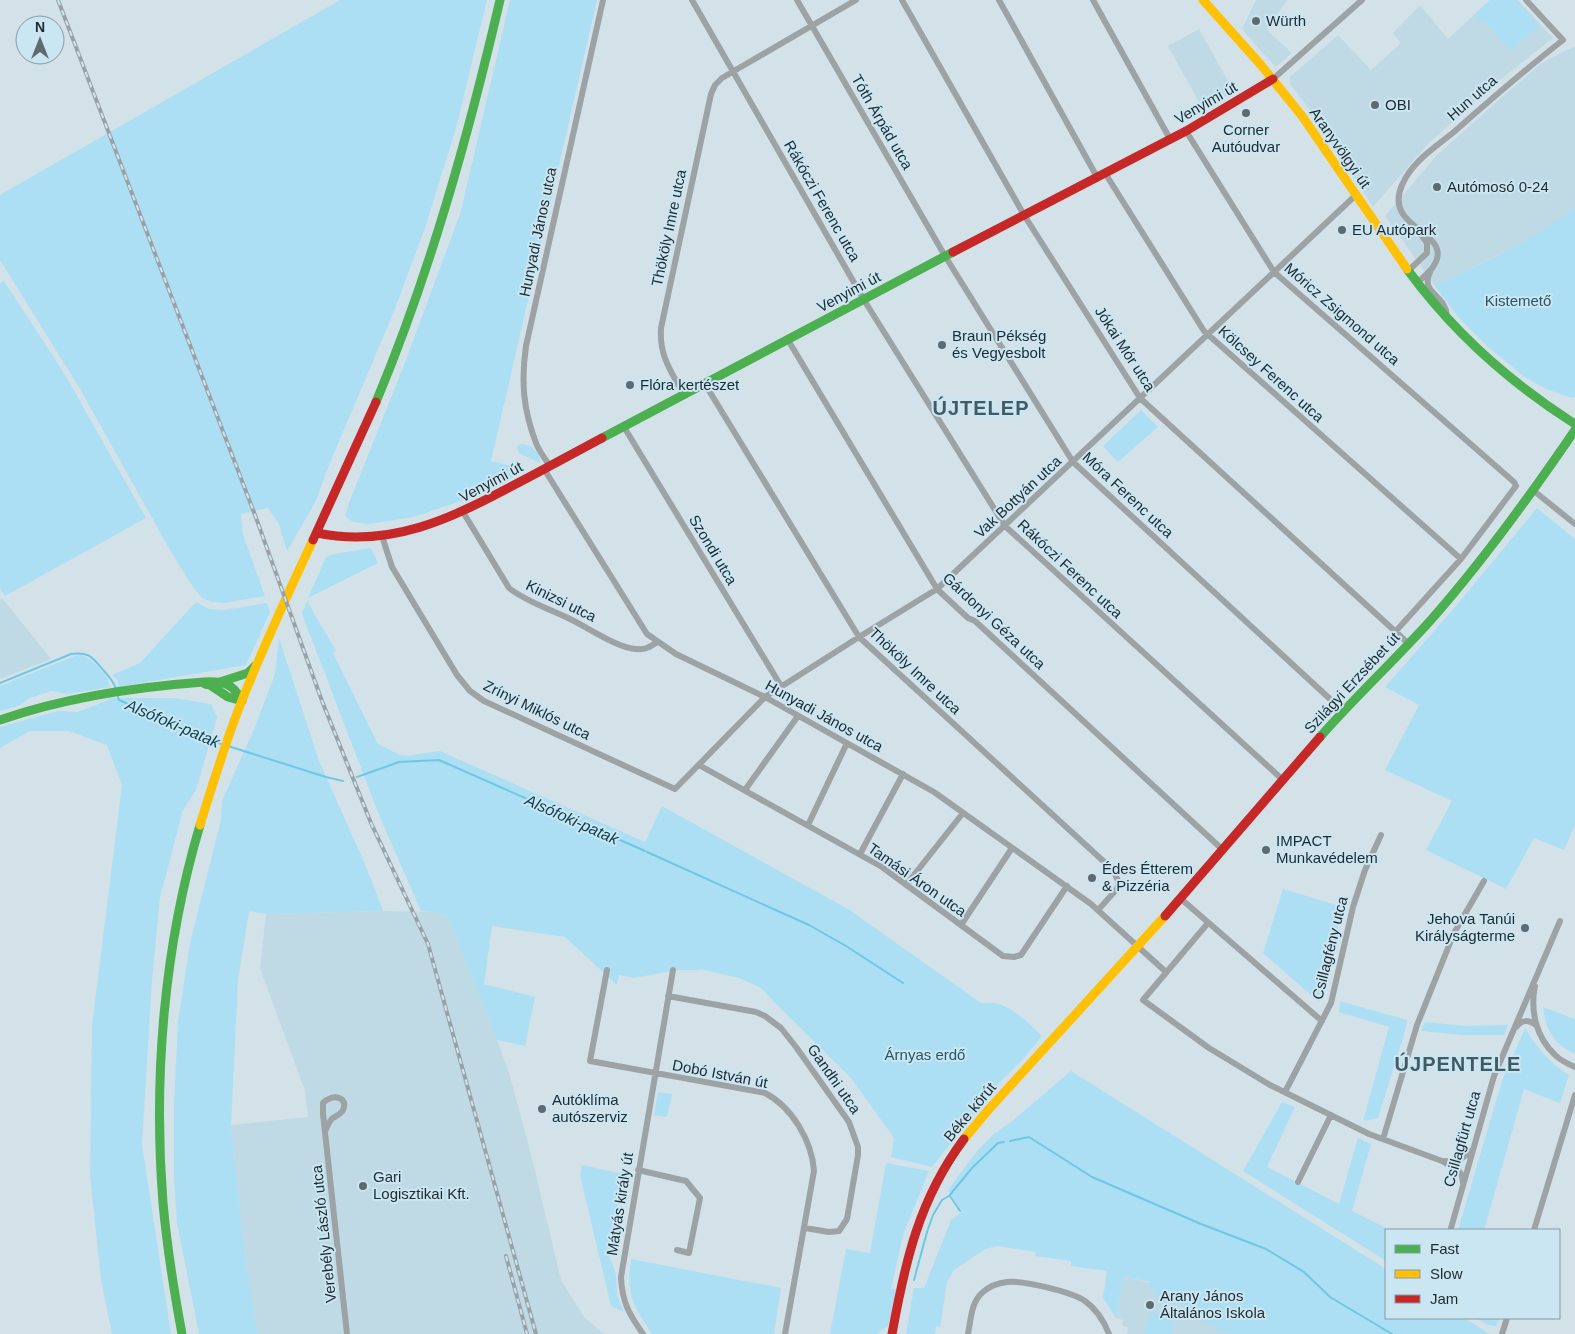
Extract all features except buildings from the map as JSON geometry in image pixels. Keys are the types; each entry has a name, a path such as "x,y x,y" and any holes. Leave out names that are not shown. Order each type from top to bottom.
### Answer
{"street":[{"path":"182,1334 163,1203 160,1159 160,1067 166,990 176,921 199,822 235,719 257,664 284,600 317,533 386,378 437,236 480,88 500,0"},
{"name":"Hunyadi János utca","path":"603,0 522,371 524,394 536,444 547,468 647,634 676,654 765,697 934,792 1098,910 1166,972"},
{"name":"Rákóczi Ferenc utca","path":"692,0 864,300 1005,526 1283,780"},
{"name":"Tóth Árpád utca","path":"797,0 945,256"},
{"name":"Thököly Imre utca","path":"684,395 662,353 660,342 661,328 711,94 715,85 732,72 856,0"},
{"name":"Jókai Mór utca","path":"902,0 1024,215 1140,398 1409,644"},
{"path":"999,0 1096,177"},
{"path":"1093,0 1170,139"},
{"name":"Aranyvölgyi út","path":"1203,0 1273,79 1314,132 1408,272 1447,318 1496,368 1529,394 1575,424"},
{"name":"Venyimi út","path":"317,533 337,537 382,536 404,533 463,512 945,256 1186,131 1273,79 1362,0"},
{"name":"Hun utca","path":"1432,268 1437,258 1436,246 1432,240 1406,219 1399,206 1401,187 1409,172 1422,158 1509,83 1563,40 1526,0"},
{"name":"Móricz Zsigmond utca","path":"1186,131 1274,272 1513,478 1516,486"},
{"name":"Kölcsey Ferenc utca","path":"1106,173 1197,321 1208,334 1461,559"},
{"name":"Vak Bottyán utca","path":"675,789 765,697 937,589 1357,194"},
{"name":"Hun utca","path":"1416,228 1428,247 1427,253 1420,261"},
{"name":"Móra Ferenc utca","path":"945,256 1073,462 1343,711"},
{"path":"1398,257 1410,262 1420,261"},
{"path":"1408,272 1420,261"},
{"path":"1417,283 1432,268"},
{"name":"Aranyvölgyi út","path":"1432,268 1427,278 1428,286 1445,308 1447,318"},
{"name":"Gárdonyi Géza utca","path":"788,340 937,589 968,618 975,621 1223,850"},
{"name":"Thököly Imre utca","path":"705,384 859,637 1113,870 1119,880 1118,889 1098,910"},
{"name":"Szondi utca","path":"624,427 781,686"},
{"name":"Szilágyi Erzsébet út","path":"1138,946 1343,711 1409,644 1494,544 1534,491 1575,430"},
{"name":"Szilágyi Erzsébet út","path":"1394,632 1461,559 1516,486"},
{"path":"1534,491 1575,524"},
{"name":"Kinizsi utca","path":"463,512 509,588 518,595 623,646 635,650 648,649 657,642"},
{"name":"Zrínyi Miklós utca","path":"382,536 392,567 457,675 470,691 484,701 675,789"},
{"path":"0,720 18,713 76,698 218,682 248,673 257,664"},
{"path":"218,682 232,686 242,701"},
{"path":"197,683 210,685 228,697 242,701"},
{"path":"228,697 234,709 235,719"},
{"path":"745,790 798,716"},
{"path":"808,825 847,743"},
{"name":"Tamási Áron utca","path":"699,765 882,866 1003,956 1018,957 1021,955 1067,886"},
{"path":"860,854 903,774"},
{"path":"906,885 963,814"},
{"name":"Csillagfény utca","path":"1286,1092 1331,1003 1341,955 1365,870 1381,835"},
{"path":"961,925 1012,848"},
{"path":"1383,1139 1417,1025 1454,933 1484,880"},
{"path":"1180,898 1322,1021"},
{"name":"Csillagfürt utca","path":"1451,1228 1490,1088 1560,921"},
{"path":"1208,923 1143,1000 1209,1048 1286,1092 1383,1139 1442,1161 1459,1171 1462,1176 1462,1184"},
{"name":"Béke körút","path":"892,1334 907,1256 918,1222 928,1196 958,1146 1000,1097 1138,946"},
{"name":"Dobó István út","path":"607,970 590,1061 757,1091 772,1097 782,1105 806,1138 814,1170 785,1334"},
{"path":"655,1073 673,970"},
{"path":"1537,978 1533,1003 1536,1025 1541,1036 1556,1056 1575,1067"},
{"name":"Gandhi utca","path":"668,996 756,1012 773,1021 796,1047 849,1122 856,1140 858,1155 847,1219 839,1230 829,1232 805,1228"},
{"path":"1515,1028 1522,1021 1536,1025"},
{"name":"Mátyás király út","path":"643,1334 632,1318 622,1295 621,1277 655,1073"},
{"path":"1534,1229 1575,1095"},
{"name":"Verebély László utca","path":"325,1131 331,1119 340,1114 344,1109 344,1103 335,1096 328,1098 323,1103 325,1131 347,1334"},
{"path":"1298,1182 1331,1115"},
{"path":"1442,1161 1452,1162 1460,1160 1472,1148"},
{"path":"638,1170 686,1181 700,1198 689,1253 677,1250"},
{"path":"968,1334 973,1306 981,1293 992,1285 1009,1282 1064,1291 1084,1300 1100,1316 1110,1334"},
{"path":"1502,1334 1507,1319"}],"shaded area":[{"name":"Würth","path":"1256,0 1287,0 1267,30 1292,53 1276,67 1242,29"},
{"path":"1490,0 1518,0 1553,38 1490,88 1426,146 1373,207 1317,119 1290,84 1290,77 1338,35 1371,70 1401,43 1393,33 1420,5 1448,39"},
{"path":"1199,29 1234,92 1203,109 1168,46"},
{"path":"1575,47 1575,207 1549,227 1510,249 1435,286 1385,216 1437,155 1501,98 1542,63"},
{"path":"2,598 51,659 0,679 0,599"},
{"path":"383,911 434,912 447,916 509,1073 530,1150 561,1280 584,1317 604,1334 258,1334 244,1246 231,1125 308,1117 305,1091 260,968 266,914"},
{"name":"Arany János Általános Iskola","path":"1124,1277 1150,1283 1155,1289 1181,1300 1185,1306 1203,1314 1232,1334 1127,1334 1128,1327 1122,1326 1123,1320 1116,1318"}],"green space":[{"path":"340,0 487,0 456,128 425,228 393,314 329,465 316,501 287,551 279,524 268,508 241,514 243,535 265,596 225,603 212,602 202,598 171,552 80,389 0,260 0,195"},
{"path":"510,0 597,0 491,461 516,467 518,474 469,498 414,517 369,524 353,522 345,516 349,503 406,360 461,211"},
{"path":"1490,0 1517,0 1538,26 1510,51 1482,19 1478,22 1473,16"},
{"name":"Kistemető","path":"1575,207 1575,397 1572,398 1546,389 1526,378 1487,346 1459,318 1435,286 1525,241"},
{"path":"4,281 64,373 146,518 5,596 0,589 0,283"},
{"path":"1141,410 1158,427 1118,462 1103,446"},
{"path":"520,444 528,445 534,449 539,455 540,463 519,453 517,447"},
{"path":"1537,508 1575,539 1575,825 1564,850 1534,838 1506,889 1426,850 1452,801 1385,770 1419,705 1385,687 1456,606"},
{"path":"371,548 378,563 308,598 326,557"},
{"name":"Árnyas erdő","path":"307,601 336,651 333,653 378,744 400,755 411,756 440,751 645,842 662,806 848,909 981,1003 1000,1004 1006,1007 1020,1016 1042,1036 1025,1057 995,1087 932,1167 891,1157 894,1138 851,1078 761,988 739,978 700,969 677,970 634,978 619,975 617,985 565,937 492,926 484,984 535,997 525,1046 497,1040 447,916 421,911 379,815 302,614"},
{"path":"196,602 209,609 224,610 267,603 270,612 246,665 118,687 118,680 112,675 140,663"},
{"path":"279,638 319,761 365,864 383,911 266,914 249,911 238,980 231,1125 244,1246 258,1334 199,1334 177,1223 174,1178 174,1102 178,1022 190,943 221,820 222,801 255,727 275,674"},
{"path":"82,655 100,668 110,687 68,694 51,691 30,698 18,706 0,711 0,686 75,656"},
{"path":"112,698 175,698 211,704 217,717 196,790 183,810 160,897 152,981 142,1144 171,1334 112,1334 101,1280 90,1174 92,1026 122,785 107,745 69,731 30,731 0,748 0,727 58,711 77,712"},
{"path":"1283,889 1343,907 1333,945 1323,999 1319,1002 1263,953"},
{"path":"1340,1001 1407,1020 1378,1118 1363,1121 1389,1027 1339,1012"},
{"path":"1543,1007 1575,1019 1575,1054 1556,1041 1546,1023"},
{"path":"1425,1022 1466,1026 1508,1025 1504,1035 1462,1035 1421,1031"},
{"path":"1525,1028 1544,1054 1569,1075 1560,1103 1524,1089 1484,1229 1458,1229 1502,1081"},
{"path":"1071,1071 1385,1268 1385,1319 1466,1319 1490,1334 1232,1334 1215,1330 1215,1324 1202,1322 1203,1314 1184,1311 1185,1306 1180,1304 1180,1300 1154,1295 1155,1289 1149,1288 1150,1282 1124,1277 1116,1318 1103,1298 1107,1271 1071,1266 1071,1261 1035,1256 1036,1252 997,1246 985,1249 954,1270 947,1282 940,1327 936,1326 935,1334 906,1334 914,1288 924,1288 951,1220 962,1212 948,1190 977,1151 994,1134"},
{"path":"658,1092 672,1094 667,1117 654,1115"},
{"path":"1282,1102 1295,1107 1267,1167 1339,1204 1358,1138 1371,1144 1352,1211 1388,1229 1385,1229 1385,1260 1243,1171"},
{"path":"886,1163 929,1171 903,1235 891,1289 896,1289 888,1326 878,1334 830,1334 846,1249 870,1253"},
{"path":"582,1165 624,1174 609,1255 616,1274 617,1295 624,1312 611,1306 580,1175"},
{"path":"631,1259 781,1288 774,1334 652,1334 632,1299 630,1291"},
{"path":"1149,1313 1174,1317 1172,1334 1145,1334"},
{"path":"1478,1319 1499,1319 1496,1326 1488,1325"}],"waterway":[{"name":"Alsófoki-patak","path":"0,683 71,654 78,653 91,657 112,680 116,689"},
{"name":"Alsófoki-patak","path":"117,694 119,700 221,744"},
{"name":"Alsófoki-patak","path":"228,746 343,781"},
{"name":"Alsófoki-patak","path":"357,777 399,762 439,760 645,851"},
{"name":"Alsófoki-patak","path":"647,852 809,925 846,946 903,983"},
{"path":"1010,1141 1029,1137 1092,1177 1201,1224 1266,1249 1304,1272 1330,1297 1392,1334"},
{"path":"914,1280 927,1232 933,1215 942,1200 949,1196 972,1168 998,1143 1004,1142"},
{"path":"950,1196 960,1211"}],"railway":[{"path":"58,0 255,515 322,701 371,823 428,944 536,1334"},
{"path":"506,1256 527,1334"}],"traffic: fast":[{"path":"376,402 396,353 431,254 475,102 500,0"},
{"path":"602,438 953,252"},
{"path":"1407,269 1443,314 1463,335 1527,391 1575,424"},
{"path":"1320,737 1450,598 1506,528 1575,430"},
{"path":"220,682 248,673 255,666"},
{"path":"0,720 50,705 101,694 204,682 227,684 235,690 242,701"},
{"path":"205,684 210,685 228,697 242,701"},
{"path":"182,1334 171,1269 163,1203 160,1156 161,1060 164,1012 170,965 178,917 200,825"}],"traffic: slow":[{"path":"1203,0 1261,65 1302,116 1407,269"},
{"path":"200,825 223,752 247,687 313,540"},
{"path":"964,1139 989,1109 1165,916"}],"traffic: jam":[{"path":"953,252 1186,131 1273,79"},
{"path":"313,540 376,402"},
{"path":"317,533 344,537 370,537 419,527 467,509 602,438"},
{"path":"1165,916 1320,737"},
{"path":"892,1334 902,1282 916,1232 936,1185 964,1139"}],"place":[{"name":"Würth","path":"1256,21"},
{"name":"OBI","path":"1375,105"},
{"name":"Corner Autóudvar","path":"1246,113"},
{"name":"Autómosó 0-24","path":"1437,187"},
{"name":"EU Autópark","path":"1342,230"},
{"name":"Braun Pékség és Vegyesbolt","path":"942,345"},
{"name":"Flóra kertészet","path":"630,385"},
{"name":"IMPACT Munkavédelem","path":"1266,850"},
{"name":"Édes Étterem & Pizzéria","path":"1092,878"},
{"name":"Jehova Tanúi Királyságterme","path":"1525,928"},
{"name":"Autóklíma autószerviz","path":"542,1109"},
{"name":"Gari Logisztikai Kft.","path":"363,1186"},
{"name":"Arany János Általános Iskola","path":"1150,1305"}],"district":[{"name":"ÚJTELEP","path":"981,408"},
{"name":"ÚJPENTELE","path":"1458,1064"}]}
